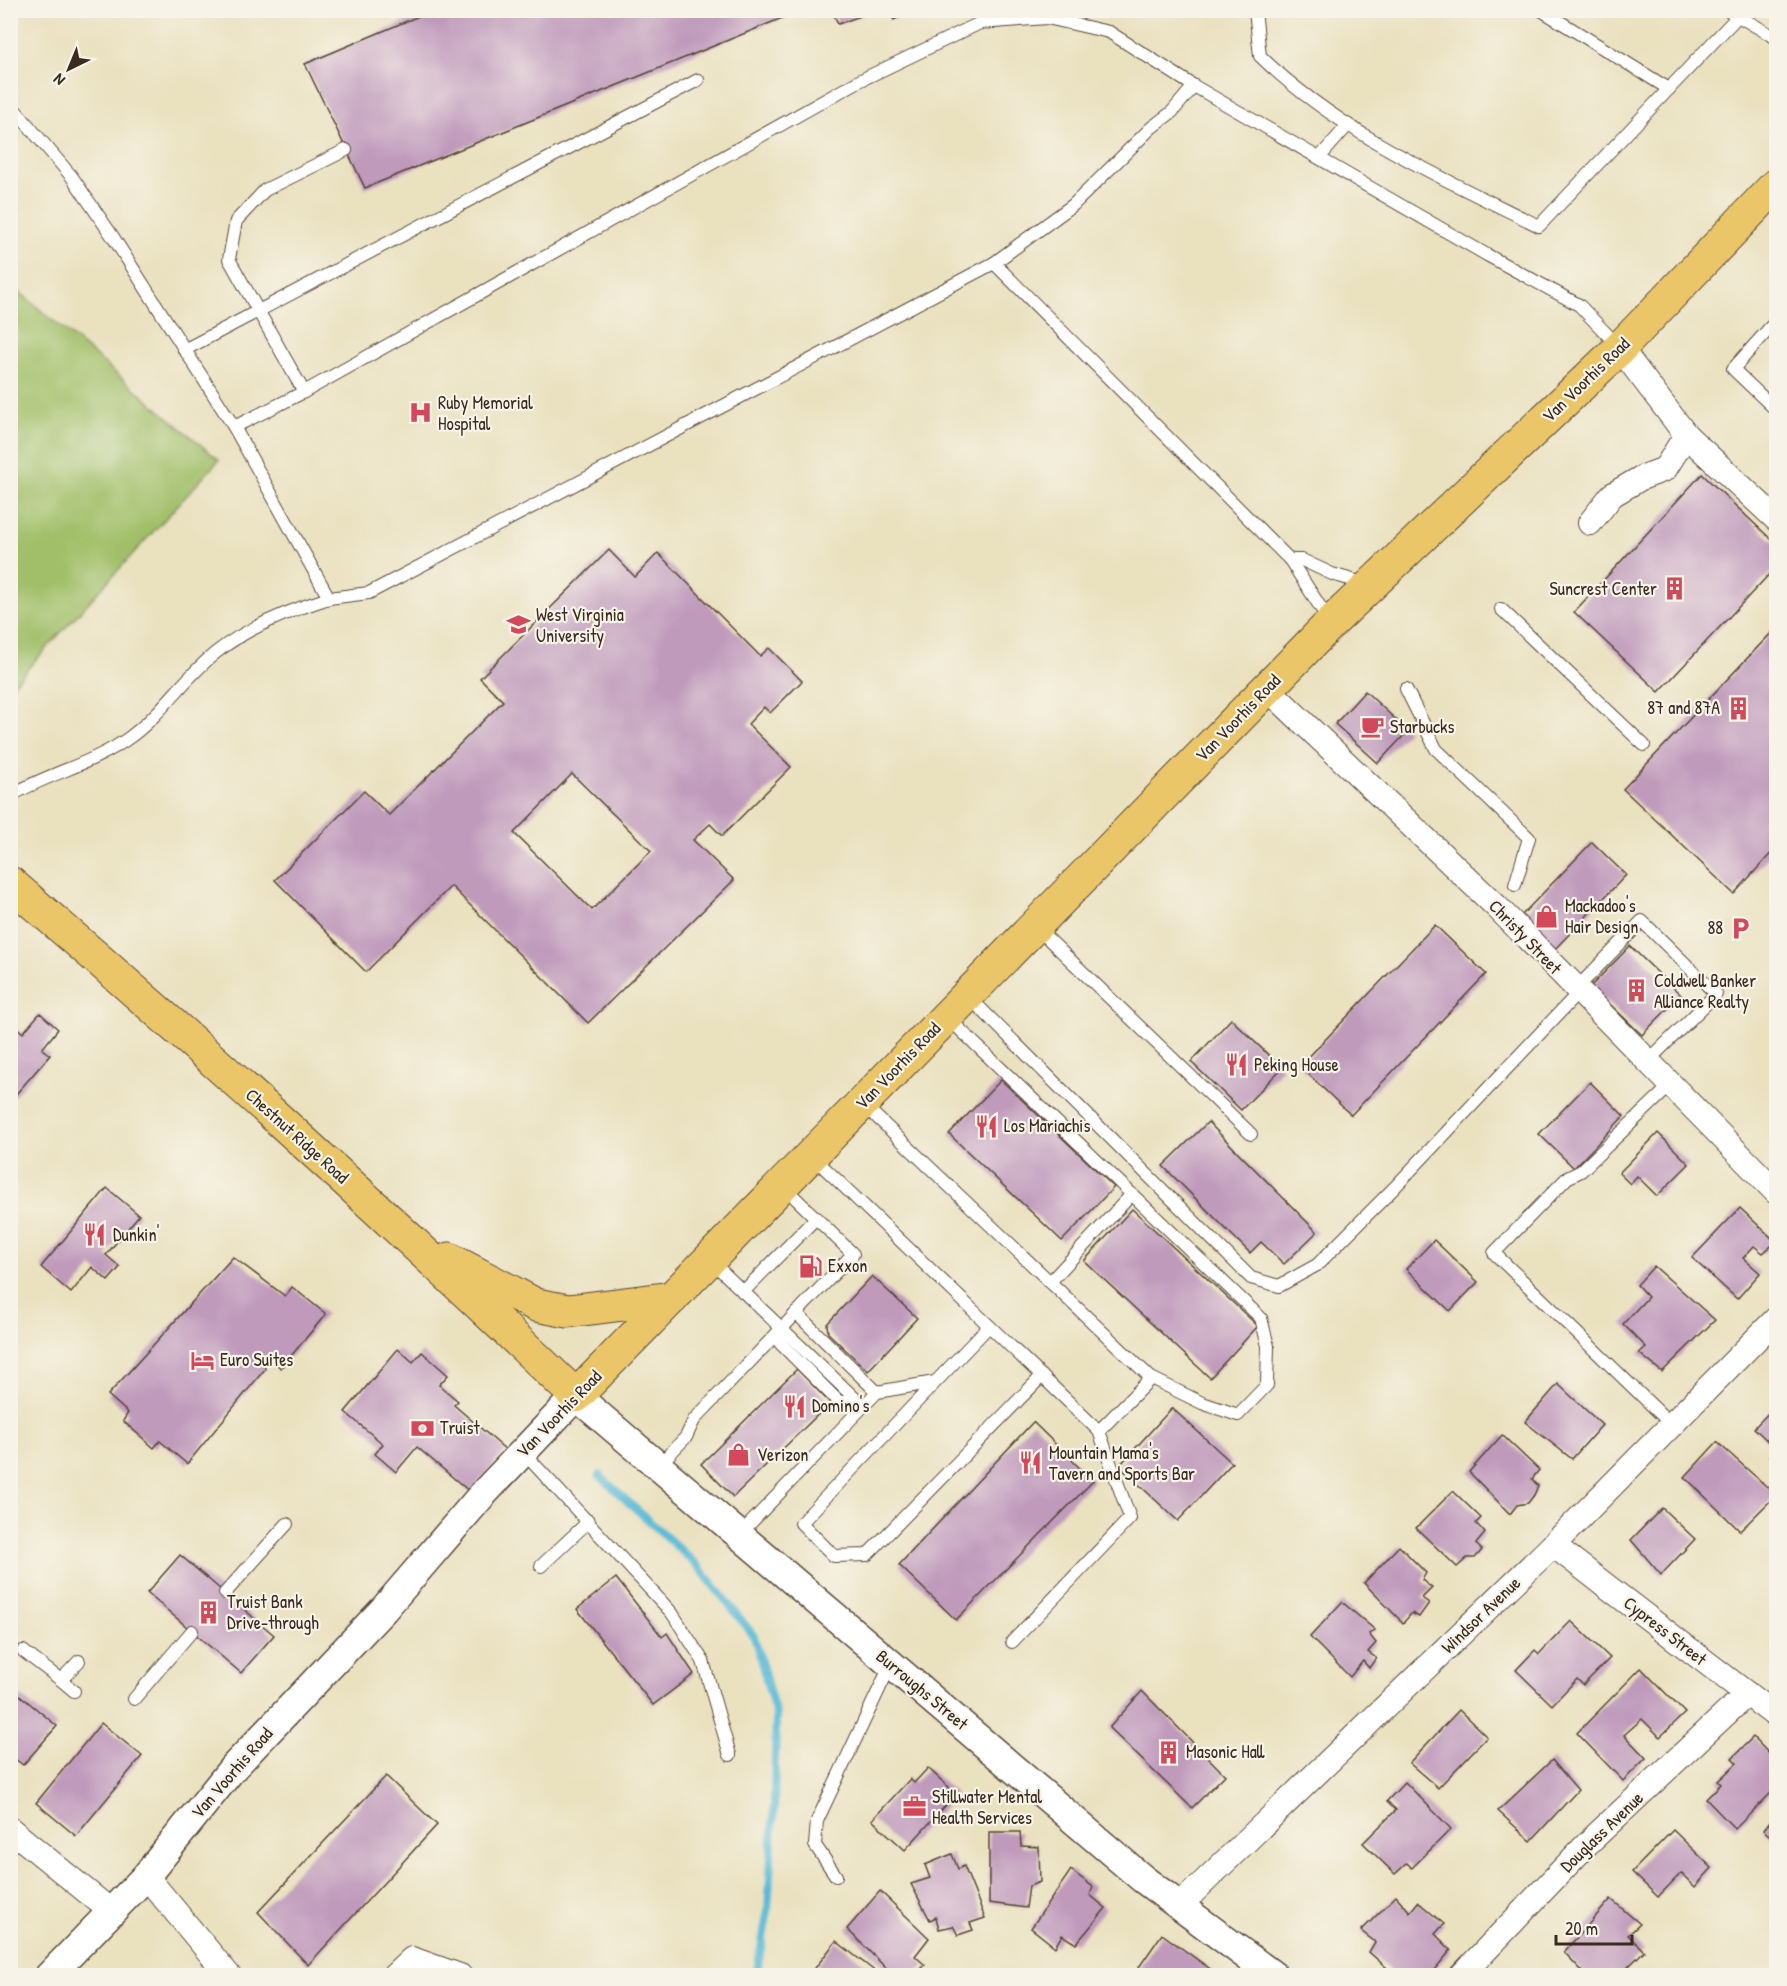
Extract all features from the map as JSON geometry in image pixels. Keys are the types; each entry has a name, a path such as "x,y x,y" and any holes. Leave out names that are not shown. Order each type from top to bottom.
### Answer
{"main road":[{"name":"Van Voorhis Road","path":"576,1396 1330,623 1620,348 1776,184"},
{"name":"Chestnut Ridge Road","path":"10,884 135,990 413,1241 576,1396"},
{"path":"413,1241 536,1305 568,1311 586,1311 672,1299"}],"street":[{"path":"1620,348 1686,435 1776,519"},
{"path":"1590,523 1612,495 1641,478 1665,469 1686,435"},
{"name":"Christy Street","path":"1267,688 1496,906 1776,1192"},
{"name":"Windsor Avenue","path":"1179,1906 1553,1545 1776,1319"},
{"name":"Van Voorhis Road","path":"49,1976 146,1876 232,1768 384,1609 482,1495 576,1396"},
{"name":"Burroughs Street","path":"576,1396 1143,1879 1274,1976"},
{"name":"Cypress Street","path":"1553,1545 1776,1716"},
{"name":"Douglass Avenue","path":"1461,1976 1587,1844 1747,1694"},
{"path":"10,1828 112,1912"},
{"path":"146,1876 230,1976"},
{"path":"394,1976 412,1959 460,1976"}],"lane":[{"path":"1255,10 1260,56 1278,74 1348,125 1450,182 1539,226 1669,89 1733,13 1776,38"},
{"path":"1541,10 1669,89"},
{"path":"234,428 304,392 859,81 980,23 1047,18 1109,33 1194,86 1487,255 1579,305 1620,348"},
{"path":"184,350 698,80"},
{"path":"10,796 38,780 89,760 127,739 153,719 217,651 261,625 329,598 369,593 994,263 1073,206 1151,128 1172,112 1194,86"},
{"path":"10,104 72,177 184,350 234,428 329,598"},
{"path":"1320,158 1348,125"},
{"path":"304,392 256,312 229,259 236,221 265,190 346,150"},
{"path":"994,263 1290,560 1330,623"},
{"path":"1776,321 1733,369 1776,410"},
{"path":"1290,560 1302,560 1332,574 1370,585"},
{"path":"1501,609 1644,745"},
{"path":"1406,689 1436,749 1529,838 1515,885"},
{"path":"957,1006 1251,1278 1279,1286 1317,1265 1394,1188 1642,921 1716,994 1648,1061"},
{"path":"1035,926 1251,1134"},
{"path":"862,1103 1151,1378 1202,1403 1238,1415 1267,1385 1268,1346 1261,1317 1132,1194 957,1006"},
{"path":"1671,1085 1581,1171 1567,1178 1494,1253 1672,1425"},
{"path":"812,1155 1099,1431 1130,1518 1012,1642"},
{"path":"658,1466 686,1437 694,1420 853,1254 783,1185"},
{"path":"1050,1282 1132,1194"},
{"path":"743,1292 816,1218"},
{"path":"710,1260 781,1328"},
{"path":"796,1313 877,1392"},
{"path":"989,1326 801,1523 834,1556 867,1555 1042,1377"},
{"path":"781,1328 780,1343 838,1401 863,1407"},
{"path":"1099,1431 1151,1378"},
{"path":"739,1535 877,1392 935,1382"},
{"path":"523,1452 672,1612 690,1638 703,1661 730,1755"},
{"path":"541,1566 589,1521"},
{"path":"225,1593 287,1524"},
{"path":"134,1699 192,1631"},
{"path":"23,1651 74,1691"},
{"path":"61,1680 79,1661"},
{"path":"836,1876 815,1845 817,1821 891,1664"}],"green space":[{"path":"11,285 219,460 10,687"}],"building":[{"path":"433,10 802,10 365,188 305,64"},
{"path":"832,10 874,10 874,11 838,24"},
{"path":"886,10 911,10 894,20"},
{"name":"Suncrest Center","path":"1702,474 1776,544 1776,567 1659,692 1574,612"},
{"path":"609,550 635,577 658,553 760,656 769,648 802,681 770,713 764,707 748,724 791,767 722,836 710,824 693,840 734,880 588,1023 451,886 366,972 275,880 364,791 389,815 503,701 480,678","holes":["572,774 651,851 592,910 514,833"]},
{"name":"87 and 87A","path":"1776,628 1776,848 1734,894 1623,789"},
{"name":"Starbucks","path":"1365,691 1408,731 1378,763 1335,724"},
{"path":"1592,842 1626,875 1554,950 1520,917"},
{"path":"1435,925 1486,974 1351,1115 1300,1066"},
{"name":"Coldwell Banker Alliance Realty","path":"1630,946 1681,995 1642,1035 1591,986"},
{"path":"40,1013 58,1029 42,1049 50,1055 10,1101 10,1033 16,1027 23,1033"},
{"name":"Peking House","path":"1231,1019 1282,1068 1241,1110 1191,1062"},
{"path":"1001,1080 1114,1187 1062,1241 949,1134"},
{"path":"1590,1082 1624,1116 1574,1168 1539,1134"},
{"path":"1208,1122 1317,1232 1284,1264 1261,1242 1250,1253 1163,1166"},
{"path":"1658,1133 1689,1164 1657,1196 1637,1176 1630,1184 1619,1173"},
{"name":"Dunkin'","path":"107,1188 139,1215 106,1255 120,1267 108,1281 92,1267 71,1293 41,1267"},
{"path":"1740,1208 1776,1242 1763,1253 1754,1246 1743,1258 1760,1273 1737,1299 1692,1258"},
{"path":"1132,1209 1258,1326 1210,1378 1084,1261"},
{"path":"1434,1240 1478,1282 1450,1311 1406,1269"},
{"name":"Euro Suites","path":"233,1257 285,1296 292,1287 326,1314 281,1368 268,1358 263,1362 265,1369 187,1464 160,1441 154,1448 123,1421 128,1413 108,1395"},
{"path":"1654,1266 1715,1320 1662,1372 1639,1353 1646,1347 1623,1324 1648,1297 1637,1285"},
{"path":"872,1276 917,1318 868,1371 828,1333 827,1324"},
{"name":"Truist","path":"398,1349 413,1362 422,1352 448,1375 439,1385 458,1401 454,1405 506,1450 470,1492 417,1447 396,1472 375,1454 383,1444 345,1412"},
{"path":"797,1369 830,1403 733,1497 701,1464"},
{"path":"1558,1384 1602,1425 1572,1459 1525,1422"},
{"path":"1776,1405 1776,1449 1754,1428"},
{"path":"1172,1408 1232,1463 1178,1521 1119,1466"},
{"path":"1033,1422 1093,1481 956,1620 899,1565"},
{"path":"1502,1435 1539,1470 1532,1479 1538,1486 1534,1495 1528,1503 1517,1505 1510,1514 1469,1472"},
{"path":"1717,1442 1776,1495 1740,1531 1685,1477"},
{"path":"1776,1449 1776,1464 1769,1456"},
{"path":"1453,1491 1481,1518 1476,1523 1485,1533 1476,1544 1482,1550 1475,1558 1467,1558 1457,1567 1416,1528"},
{"path":"1662,1508 1695,1539 1661,1575 1631,1540"},
{"path":"1399,1546 1426,1573 1422,1580 1432,1588 1422,1598 1429,1603 1419,1617 1412,1613 1403,1623 1364,1583"},
{"name":"Truist Bank Drive-through","path":"180,1555 274,1635 241,1673 147,1593"},
{"path":"616,1578 662,1637 667,1633 694,1674 653,1705 577,1609"},
{"path":"1342,1602 1375,1630 1369,1634 1376,1643 1368,1652 1376,1658 1369,1668 1363,1661 1350,1677 1310,1637"},
{"path":"1571,1621 1610,1658 1583,1685 1577,1679 1552,1705 1516,1670 1535,1650 1539,1654"},
{"path":"1641,1668 1685,1713 1660,1737 1642,1719 1624,1735 1646,1758 1623,1781 1577,1733"},
{"path":"10,1687 57,1726 23,1765 10,1755"},
{"name":"Masonic Hall","path":"1142,1691 1225,1775 1192,1808 1109,1728"},
{"path":"1459,1710 1487,1737 1438,1788 1409,1763"},
{"path":"101,1723 142,1756 76,1836 36,1803"},
{"path":"1753,1737 1776,1761 1776,1788 1735,1829 1706,1799 1721,1784 1718,1781 1737,1763 1732,1758"},
{"path":"1552,1760 1578,1790 1531,1841 1498,1811"},
{"name":"Stillwater Mental Health Services","path":"928,1768 956,1794 905,1850 872,1820 910,1779 914,1783"},
{"path":"386,1776 437,1825 308,1965 258,1912"},
{"path":"1405,1782 1451,1829 1412,1868 1407,1863 1395,1874 1363,1843 1396,1810 1387,1801"},
{"path":"1776,1813 1776,1841 1763,1830"},
{"path":"1673,1830 1712,1868 1695,1887 1681,1873 1658,1897 1632,1872"},
{"path":"989,1832 1020,1832 1021,1846 1039,1847 1040,1882 1029,1886 1026,1908 989,1903"},
{"path":"952,1854 958,1869 964,1866 985,1918 970,1923 973,1930 958,1935 953,1926 939,1929 936,1917 930,1920 911,1884 930,1878 925,1865"},
{"path":"1071,1870 1093,1887 1090,1895 1106,1908 1076,1944 1062,1935 1055,1947 1031,1928"},
{"path":"880,1891 929,1938 915,1956 925,1965 914,1976 910,1972 907,1976 894,1976 847,1929"},
{"path":"1396,1896 1410,1912 1418,1902 1444,1924 1435,1934 1451,1950 1429,1976 1414,1976 1409,1971 1405,1976 1396,1976 1369,1952 1375,1942 1361,1931"},
{"path":"1611,1899 1640,1924 1628,1935 1644,1951 1619,1976 1598,1976 1595,1973 1587,1976 1564,1952"},
{"path":"1162,1934 1213,1971 1210,1976 1142,1976 1145,1971 1139,1967"},
{"path":"836,1941 881,1976 809,1976"}],"waterway":[{"path":"599,1475 698,1566 754,1636 776,1715 774,1809 768,1910 756,1976"}],"place":[{"name":"Ruby Memorial Hospital","path":"420,413"},
{"name":"Suncrest Center","path":"1675,589"},
{"name":"West Virginia University","path":"518,625"},
{"name":"87 and 87A","path":"1738,708"},
{"name":"Starbucks","path":"1372,727"},
{"name":"Mackadoo's Hair Design","path":"1547,916"},
{"name":"88","path":"1741,928"},
{"name":"Coldwell Banker Alliance Realty","path":"1636,991"},
{"name":"Peking House","path":"1236,1065"},
{"name":"Los Mariachis","path":"986,1126"},
{"name":"Dunkin'","path":"95,1235"},
{"name":"Exxon","path":"810,1266"},
{"name":"Euro Suites","path":"202,1360"},
{"name":"Domino's","path":"794,1406"},
{"name":"Truist","path":"422,1428"},
{"name":"Verizon","path":"739,1455"},
{"name":"Mountain Mama's Tavern and Sports Bar","path":"1031,1463"},
{"name":"Truist Bank Drive-through","path":"209,1612"},
{"name":"Masonic Hall","path":"1168,1752"},
{"name":"Stillwater Mental Health Services","path":"914,1807"}]}
